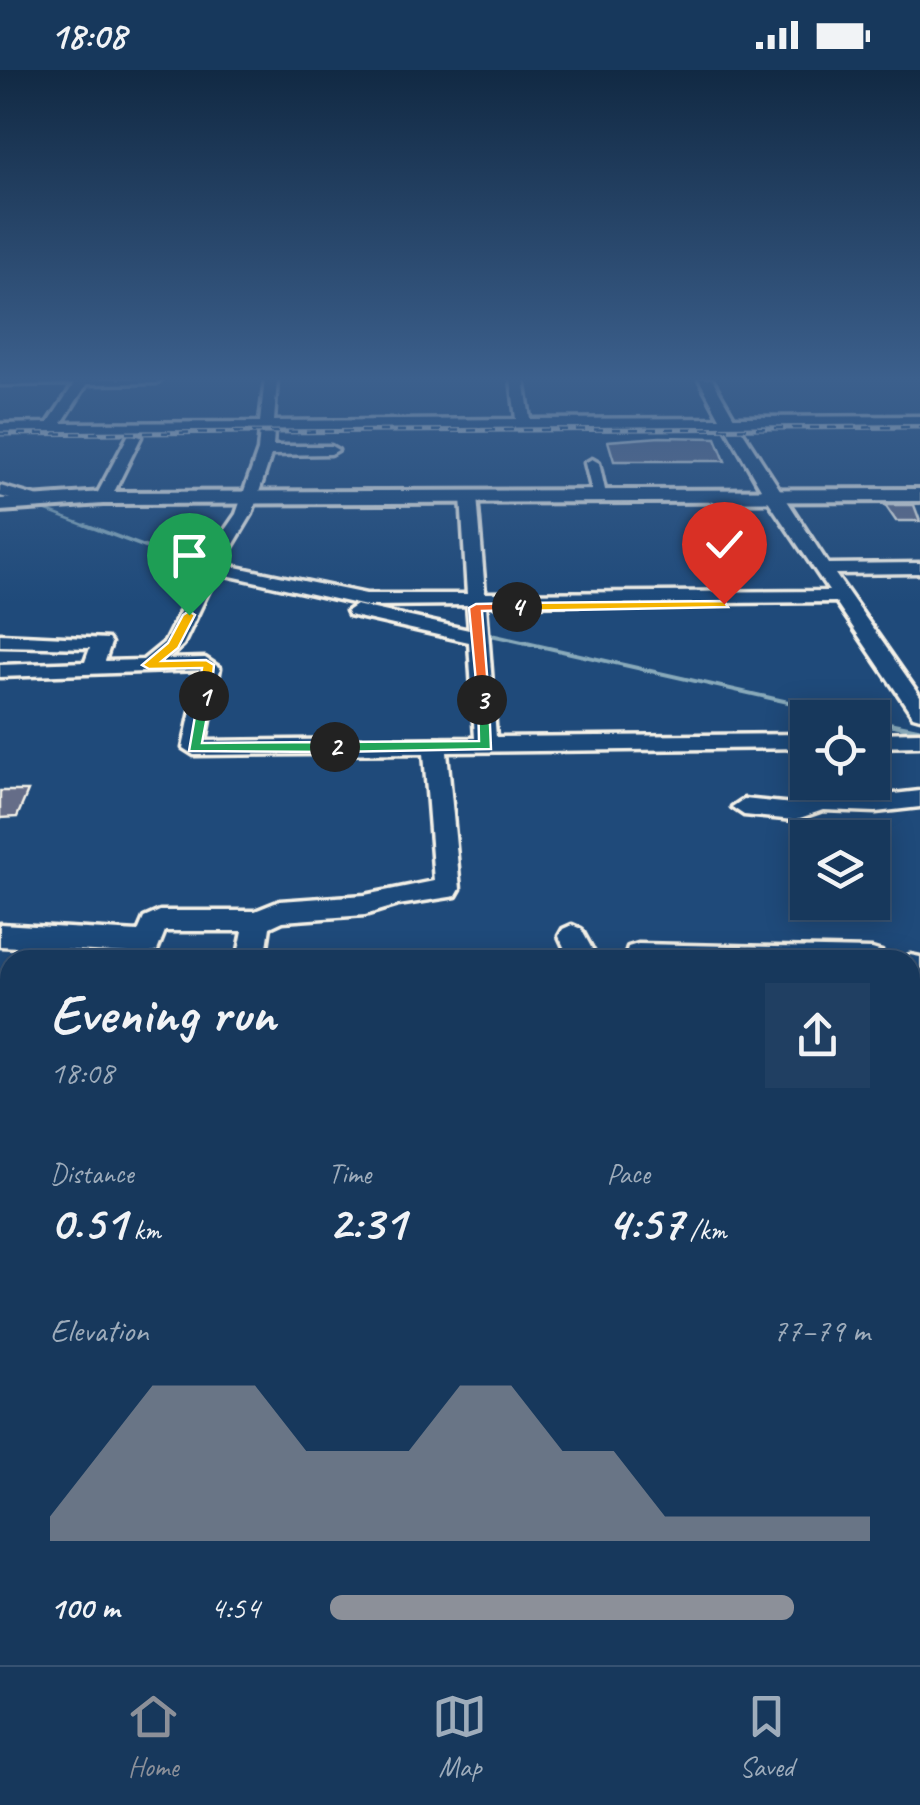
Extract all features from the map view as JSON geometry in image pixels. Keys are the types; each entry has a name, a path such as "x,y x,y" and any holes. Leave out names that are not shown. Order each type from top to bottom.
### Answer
{"main road":[{"path":"16,500 920,495"}],"street":[{"path":"103,498 126,453"},
{"path":"149,665 173,646 244,514 265,453"},
{"path":"749,453 773,496 920,712"},
{"path":"592,463 601,496"},
{"path":"469,496 486,746"},
{"path":"825,569 920,568"},
{"path":"209,573 350,604 477,622 846,599"},
{"path":"350,604 477,622"},
{"path":"0,640 101,643 94,666"},
{"path":"0,671 206,664 210,668 194,748 790,741"},
{"path":"890,740 920,739"},
{"path":"0,936 148,943 153,925 160,920 258,920 280,910 365,905 398,895 447,889 435,746"},
{"path":"744,806 794,812 821,802 876,804 920,798"},
{"path":"253,950 258,920"}],"building":[{"path":"612,453 722,453 725,461 614,461"},
{"path":"885,505 914,505 920,521 896,521"},
{"path":"0,791 28,791 17,817 0,818"}],"waterway":[{"path":"36,507 92,528"},
{"path":"86,525 204,569"},
{"path":"214,572 472,630"},
{"path":"482,633 790,702"},
{"path":"890,724 920,730"}],"route":[{"path":"189,615 173,646 149,665 206,664 210,668 194,748 486,746 476,608 724,604"}]}
